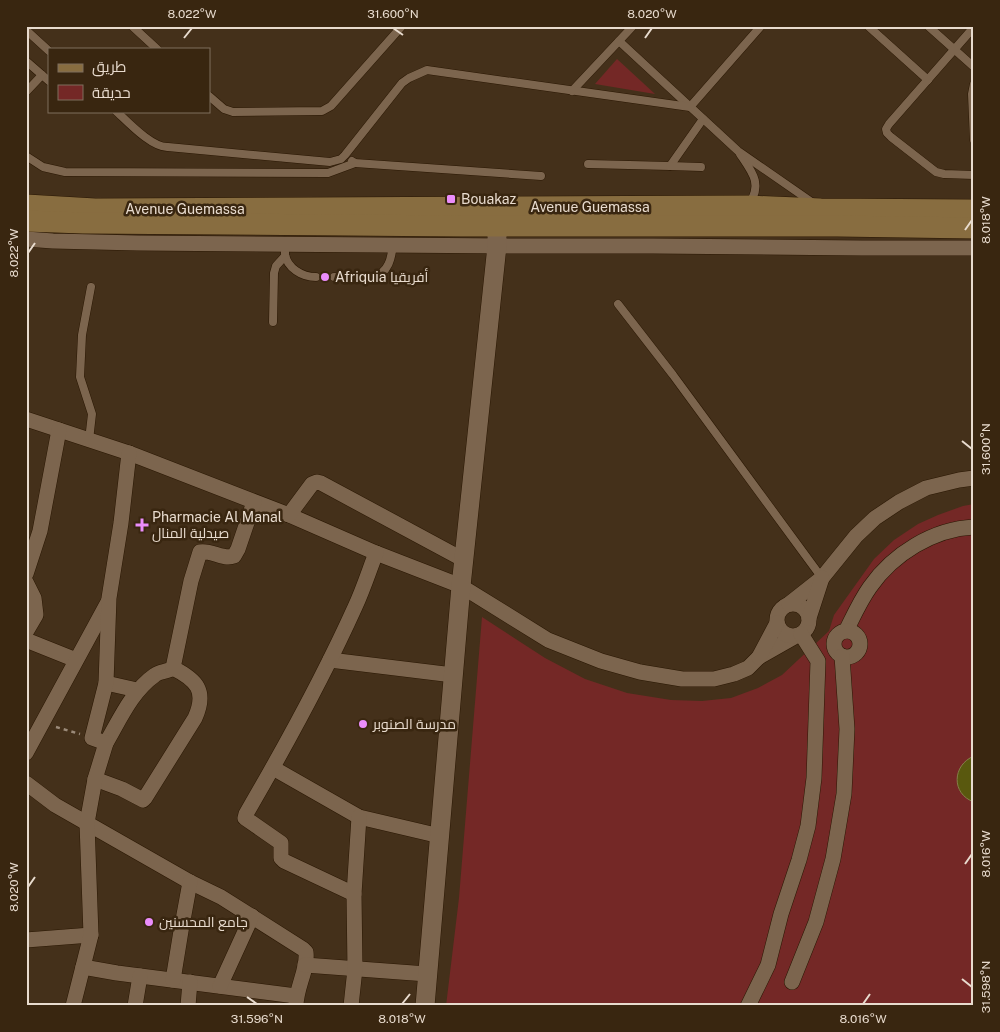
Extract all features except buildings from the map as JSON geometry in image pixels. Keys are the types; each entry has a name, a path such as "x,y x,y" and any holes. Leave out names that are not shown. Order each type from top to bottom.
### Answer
{"main road":[{"name":"Avenue Guemassa","path":"26,205 497,226 974,228"},
{"name":"Avenue Guemassa","path":"26,221 83,223 285,241 393,235 748,206 821,209 974,210"}],"street":[{"name":"Avenue Guemassa","path":"497,226 653,246 974,248"},
{"path":"425,1006 461,586 497,226"},
{"name":"Avenue Guemassa","path":"26,239 138,243 285,241"},
{"path":"26,419 129,453 461,586 548,640 601,661 640,672 682,679 714,679 748,668 759,657 799,635 808,627 809,618 822,578"},
{"path":"26,574 33,527 59,430"},
{"path":"73,1006 91,935 87,823 96,778 106,683 110,598 122,523 129,453"},
{"path":"759,657 777,623 778,613 781,609 822,578 856,536 875,518 898,502 926,488 974,478"},
{"path":"289,516 312,484 321,482 464,560"},
{"path":"173,668 191,581 200,552 205,551 230,558 234,556 254,502"},
{"path":"792,982 816,922 833,859 844,794 847,729 842,656 836,650 834,642 838,634 846,631 870,587 888,565 911,548 937,535 964,527 974,527"},
{"path":"354,894 284,861 281,858 281,843 245,818 330,660 356,606 376,553"},
{"path":"26,582 34,598 36,615 26,632"},
{"path":"26,753 110,598"},
{"path":"789,604 800,605 805,608 809,618"},
{"path":"777,623 782,632 791,636 799,635"},
{"path":"748,1006 768,965 781,914 808,826 814,778 818,661 799,635"},
{"path":"26,640 76,660"},
{"path":"330,660 453,675"},
{"path":"99,740 137,690 156,673 173,668"},
{"path":"96,778 143,800 148,795 199,709 200,692 197,686 191,679 173,668"},
{"path":"106,683 137,690"},
{"path":"273,768 358,817 440,836"},
{"path":"26,783 55,805 190,882 221,897 303,949 307,955 296,1001 220,986 83,967"},
{"path":"351,1006 355,969 354,894 358,817"},
{"path":"173,980 190,882"},
{"path":"220,986 252,916"},
{"path":"26,940 91,935"},
{"path":"305,965 427,974"},
{"path":"135,1006 140,976"},
{"path":"188,1006 190,982"}],"lane":[{"path":"132,26 156,48"},
{"path":"210,97 224,109 233,112 322,111 330,106 402,26"},
{"path":"572,91 633,26"},
{"path":"690,107 761,26"},
{"path":"868,26 928,80"},
{"path":"928,26 974,67"},
{"path":"974,27 886,129 887,134 936,172 974,175"},
{"path":"26,30 48,50"},
{"path":"619,41 738,151 821,209"},
{"path":"26,61 48,80"},
{"path":"117,112 152,142 163,148 325,162 336,161 345,155 402,84 427,70 690,107"},
{"path":"26,92 42,75"},
{"path":"974,84 972,87 974,140"},
{"path":"670,166 703,119"},
{"path":"738,151 754,174 756,182 753,199 748,206"},
{"path":"345,155 355,163"},
{"path":"26,156 43,167 65,172 328,173 355,163 541,176"},
{"path":"588,164 701,167"},
{"path":"372,277 380,275 386,269 392,256 393,235"},
{"path":"285,241 293,268 299,273 316,277"},
{"path":"273,322 274,273 285,241"},
{"path":"334,277 354,277"},
{"path":"89,440 92,414 80,377 82,335 91,287"},
{"path":"618,304 673,375 822,578"}],"path":[{"path":"43,723 99,740"}],"green space":[{"path":"617,59 655,94 595,84"},
{"path":"974,504 974,1006 446,1006 459,898 482,617 545,658 585,679 627,693 671,700 702,701 731,698 758,688 782,675 829,631 834,615 874,559 894,540 918,524 938,515"}],"shaded area":[{"path":"974,756 974,802 961,793 957,779 961,766"}],"place":[{"name":"Bouakaz","path":"451,199"},
{"name":"Afriquia أفريقيا","path":"325,277"},
{"name":"Pharmacie Al Manal صيدلية المنال","path":"142,525"},
{"name":"مدرسة الصنوبر","path":"363,724"},
{"name":"جامع المحسنين","path":"149,922"}]}
